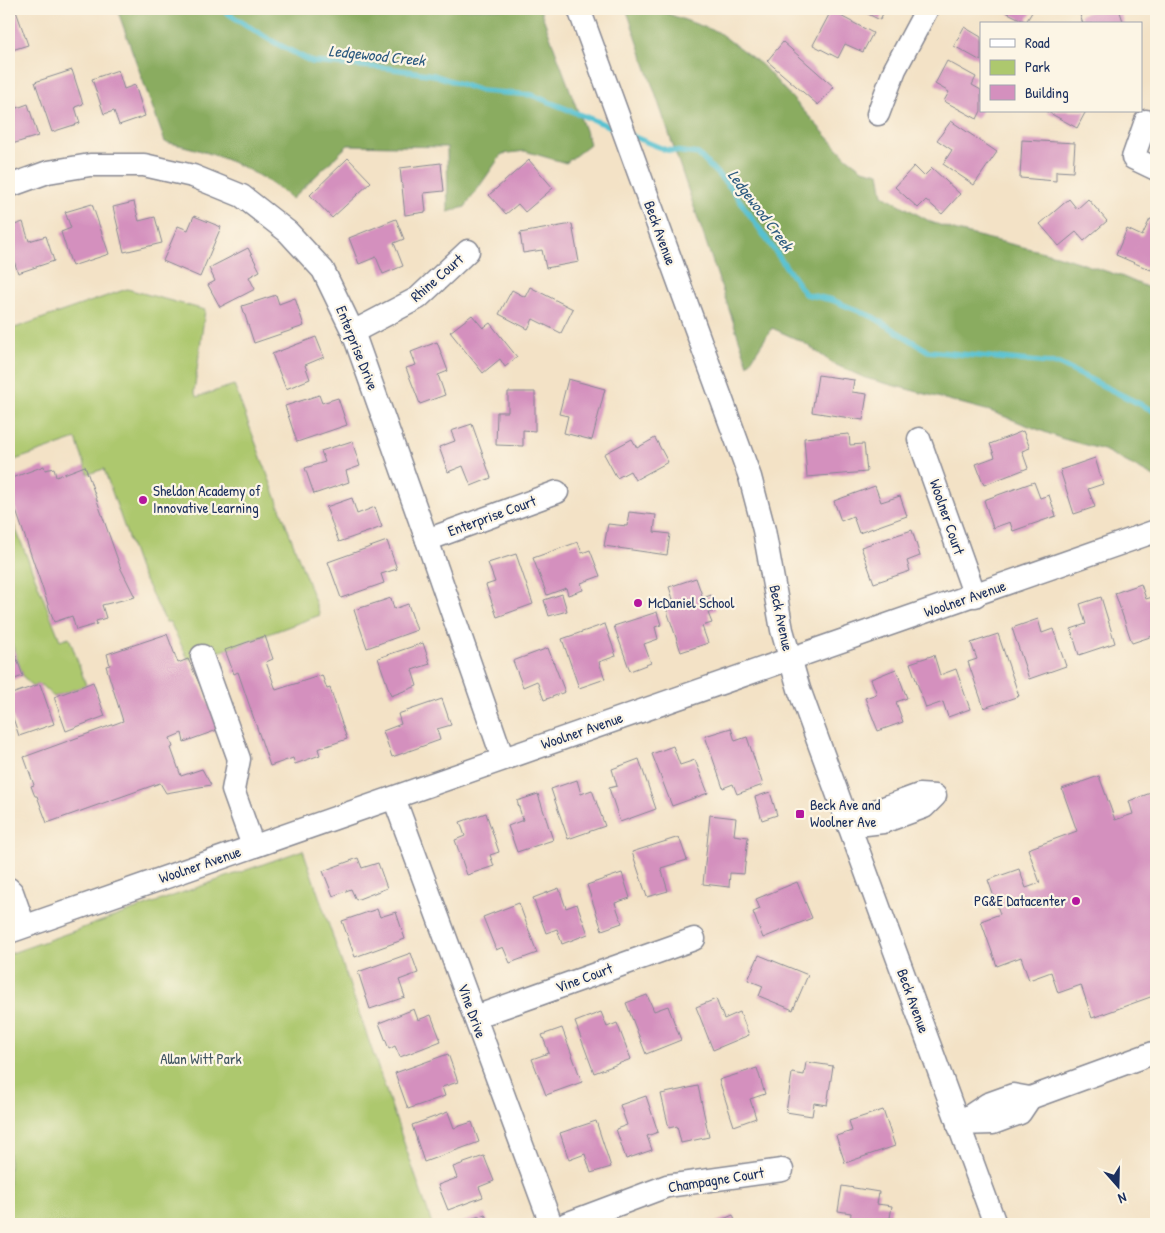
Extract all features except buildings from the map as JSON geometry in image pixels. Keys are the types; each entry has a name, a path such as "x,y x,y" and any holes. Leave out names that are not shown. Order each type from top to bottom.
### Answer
{"street":[{"name":"Beck Avenue","path":"579,9 750,477 764,530 781,626 799,689 995,1224"},
{"path":"878,114 895,70 927,9"},
{"path":"1146,121 1132,158 1156,169"},
{"name":"Enterprise Drive","path":"9,186 48,172 90,164 144,165 193,176 242,196 288,232 323,270 352,332 503,759"},
{"name":"Rhine Court","path":"352,332 418,298 468,251"},
{"name":"Woolner Court","path":"919,439 975,596"},
{"name":"Enterprise Court","path":"427,540 557,492"},
{"name":"Woolner Avenue","path":"16,929 975,596 1156,531"},
{"path":"202,656 239,759 233,790 253,846"},
{"name":"Vine Drive","path":"394,798 551,1224"},
{"path":"9,889 12,892 16,929"},
{"name":"Vine Court","path":"475,1017 694,939"},
{"path":"958,1124 988,1104 1013,1095 1030,1098 1156,1052"},
{"name":"Champagne Court","path":"566,1224 667,1186 782,1170"}],"green space":[{"path":"117,9 540,9 590,144 566,163 525,151 502,154 465,207 448,212 447,147 348,145 292,199 263,178 232,162 199,150 165,142"},
{"path":"627,11 663,12 718,32 762,65 846,157 862,169 879,173 883,195 931,222 957,231 1056,255 1121,276 1156,291 1156,478 1104,450 1060,438 990,411 865,378 834,364 803,342 772,328 748,365"},
{"path":"127,289 205,310 194,392 197,397 234,385 320,615 225,650 188,659 170,622 166,622 139,569 104,469 88,474 76,439 9,462 9,330"},
{"path":"9,512 60,640 69,637 86,685 54,697 40,684 32,687 23,676 9,635"},
{"name":"Allan Witt Park","path":"303,850 432,1224 9,1224 9,954"}],"waterway":[{"name":"Ledgewood Creek","path":"221,9 270,40 312,62 387,68 434,75 481,91 532,95 616,129"},
{"name":"Ledgewood Creek","path":"632,136 666,150 698,154 731,188 805,294 832,300 873,317 928,351 1059,364 1156,412"}],"place":[{"name":"Sheldon Academy of Innovative Learning","path":"143,500"},
{"name":"McDaniel School","path":"638,603"},
{"name":"Beck Ave and Woolner Ave","path":"800,814"},
{"name":"PG&E Datacenter","path":"1076,901"}]}
